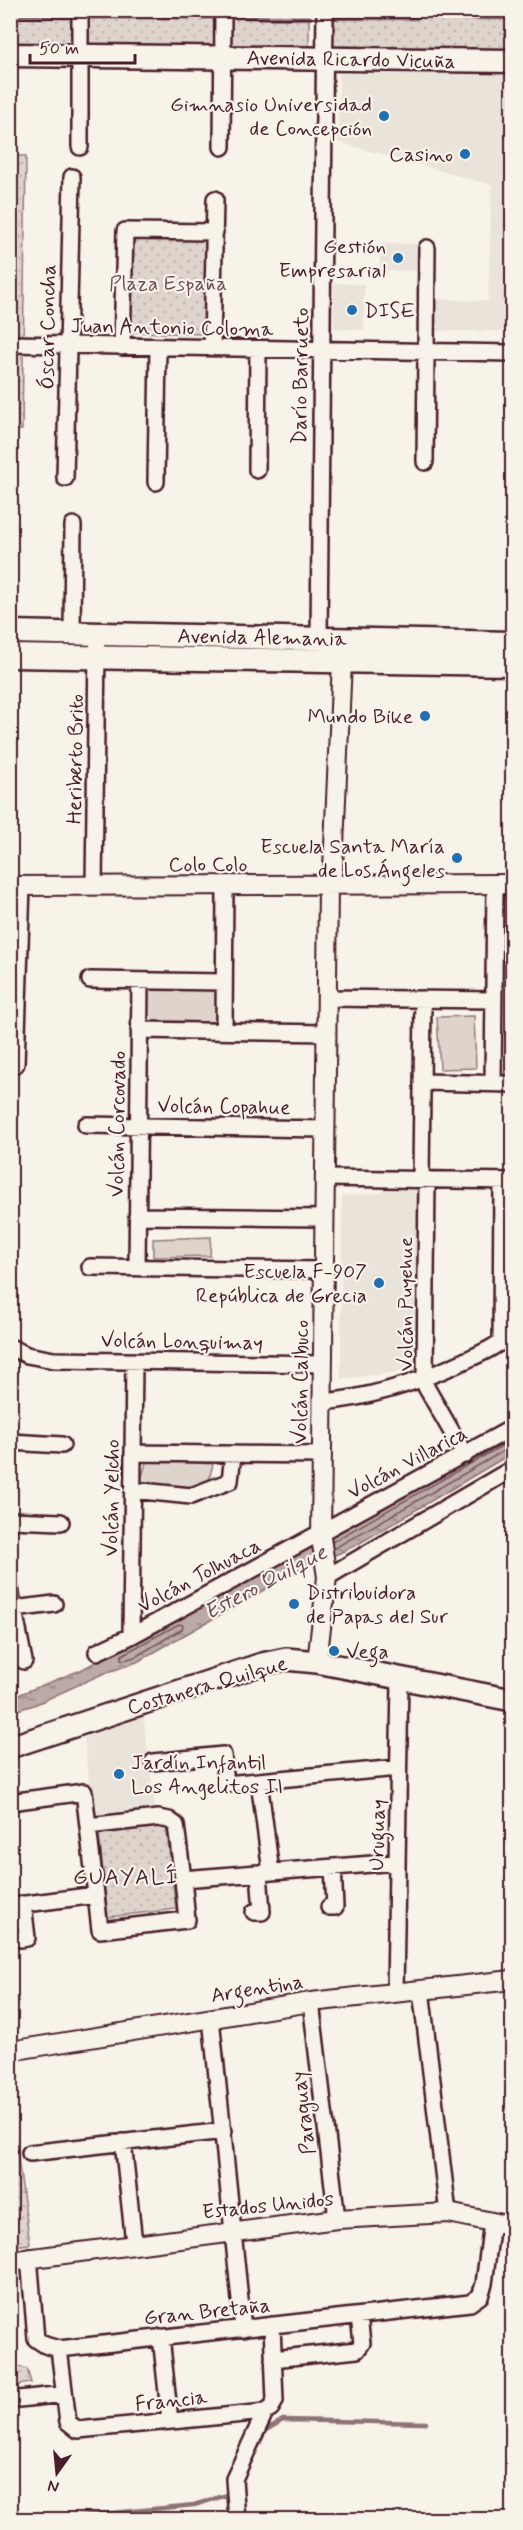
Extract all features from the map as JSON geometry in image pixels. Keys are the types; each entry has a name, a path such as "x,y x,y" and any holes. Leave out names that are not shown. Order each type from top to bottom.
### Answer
{"main road":[{"name":"Avenida Ricardo Vicuña","path":"10,55 513,62"},
{"name":"Avenida Alemania","path":"10,632 513,643"},
{"name":"Avenida Alemania","path":"10,656 513,664"},
{"name":"Costanera Quilque","path":"10,1747 262,1664 286,1659 317,1662 513,1700"}],"street":[{"path":"80,10 80,147"},
{"path":"222,147 223,10"},
{"name":"Darío Barrueto","path":"319,639 325,10"},
{"name":"Óscar Concha","path":"65,478 72,177"},
{"path":"212,348 215,199"},
{"path":"122,347 125,231 214,232"},
{"path":"425,462 427,248"},
{"name":"Juan Antonio Coloma","path":"10,344 513,353"},
{"path":"156,482 158,347"},
{"path":"257,470 258,350"},
{"path":"72,633 73,525"},
{"name":"Heriberto Brito","path":"94,886 98,633"},
{"path":"319,639 342,661"},
{"name":"Volcán Calbuco","path":"317,1662 326,1569 321,1535 328,886 333,869 342,661"},
{"path":"493,1083 494,1000 504,884"},
{"name":"Colo Colo","path":"16,886 504,884"},
{"path":"16,886 16,1064"},
{"path":"224,1031 225,886"},
{"path":"90,980 224,982"},
{"name":"Volcán Corcovado","path":"137,1267 140,981"},
{"path":"327,998 494,1000"},
{"name":"Volcán Puyehue","path":"423,999 425,1379 426,1387 465,1455"},
{"path":"139,1030 327,1033"},
{"path":"422,1082 513,1084"},
{"name":"Volcán Copahue","path":"86,1125 325,1129"},
{"path":"325,1178 508,1181 507,1270 501,1343"},
{"path":"137,1216 324,1218"},
{"path":"90,1267 324,1270"},
{"path":"322,1402 396,1389 425,1379 501,1343 513,1333"},
{"name":"Volcán Lonquimay","path":"10,1347 39,1357 78,1361 323,1364"},
{"name":"Volcán Yelcho","path":"131,1636 134,1362"},
{"name":"Volcán Villarica","path":"321,1535 513,1428"},
{"path":"10,1442 62,1445"},
{"path":"133,1453 322,1455"},
{"path":"132,1490 191,1496 230,1481 233,1454"},
{"path":"326,1569 513,1468"},
{"path":"10,1520 61,1522"},
{"name":"Volcán Tolhuaca","path":"97,1652 321,1535"},
{"path":"10,1589 18,1652"},
{"path":"14,1609 54,1604"},
{"name":"Uruguay","path":"395,1992 400,1678"},
{"path":"153,1762 223,1755 226,1784 399,1768"},
{"path":"255,1912 262,1912 265,1873 259,1781"},
{"path":"10,1802 84,1792 100,1930 187,1920 176,1825 169,1820 158,1818 88,1826"},
{"path":"183,1879 397,1862"},
{"path":"329,1907 335,1907 333,1867"},
{"path":"21,1939 27,1938 17,1905 96,1895"},
{"name":"Argentina","path":"10,2051 311,2002 513,1980"},
{"path":"421,1990 448,2213"},
{"name":"Paraguay","path":"311,2002 337,2220"},
{"path":"211,2018 243,2329"},
{"path":"30,2153 224,2131"},
{"path":"123,2142 134,2243"},
{"name":"Estados Unidos","path":"10,2261 134,2243 337,2220 448,2213 513,2226"},
{"name":"Gran Bretaña","path":"59,2349 470,2303 480,2296 484,2284 492,2222"},
{"path":"29,2257 36,2339 45,2345 59,2349"},
{"path":"273,2359 357,2350 362,2343 359,2316"},
{"path":"237,2520 235,2485 265,2412 271,2408 274,2401 272,2325"},
{"path":"161,2337 170,2421"},
{"name":"Francia","path":"59,2349 68,2422 78,2430 265,2412"},
{"path":"10,2400 64,2394"}],"shaded area":[{"path":"512,71 512,331 436,331 437,299 488,301 492,185 338,142 339,74"},
{"path":"380,244 417,244 417,271 380,271"},
{"path":"334,283 364,284 364,330 334,328"},
{"name":"Escuela F-907 República de Grecia","path":"383,1189 418,1190 416,1370 341,1379 342,1196 382,1193"},
{"name":"Jardín Infantil Los Angelitos II","path":"143,1714 155,1809 93,1818 84,1738"}],"green space":[{"path":"11,11 309,11 309,52 11,50"},
{"path":"330,11 512,11 512,57 329,54"},
{"path":"11,156 26,156 22,430 11,430"},
{"name":"Plaza España","path":"135,236 205,236 209,240 206,334 129,332 129,240"},
{"path":"146,989 218,990 218,1022 149,1021"},
{"path":"474,1016 476,1068 440,1069 437,1017"},
{"path":"211,1237 210,1256 153,1257 153,1239"},
{"path":"147,1460 213,1464 209,1480 187,1491 140,1483"},
{"path":"166,1825 176,1909 108,1917 99,1833"},
{"path":"10,2101 30,2244 11,2246 10,2246"},
{"path":"10,2356 13,2364 27,2369 31,2383 11,2386"}],"water":[{"name":"Estero Quilque","path":"512,1433 512,1453 360,1543 306,1566 137,1662 100,1675 34,1705 11,1712 10,1698 81,1670 339,1532"}],"waterway":[{"path":"10,16 68,17"},
{"path":"91,17 212,17"},
{"path":"235,17 310,18"},
{"path":"333,18 416,18"},
{"path":"438,18 510,18"},
{"path":"259,2434 283,2420 426,2423"},
{"path":"42,2520 194,2505 227,2495 230,2491"}],"place":[{"name":"Gimnasio Universidad de Concepción","path":"384,116"},
{"name":"Casino","path":"465,154"},
{"name":"Gestión Empresarial","path":"398,258"},
{"name":"DISE","path":"352,310"},
{"name":"Mundo Bike","path":"425,716"},
{"name":"Escuela Santa María de Los Ángeles","path":"457,858"},
{"name":"Escuela F-907 República de Grecia","path":"379,1283"},
{"name":"Distribuidora de Papas del Sur","path":"294,1604"},
{"name":"Vega","path":"334,1651"},
{"name":"Jardín Infantil Los Angelitos II","path":"119,1774"}],"district":[{"name":"GUAYALÍ","path":"126,1876"}]}
